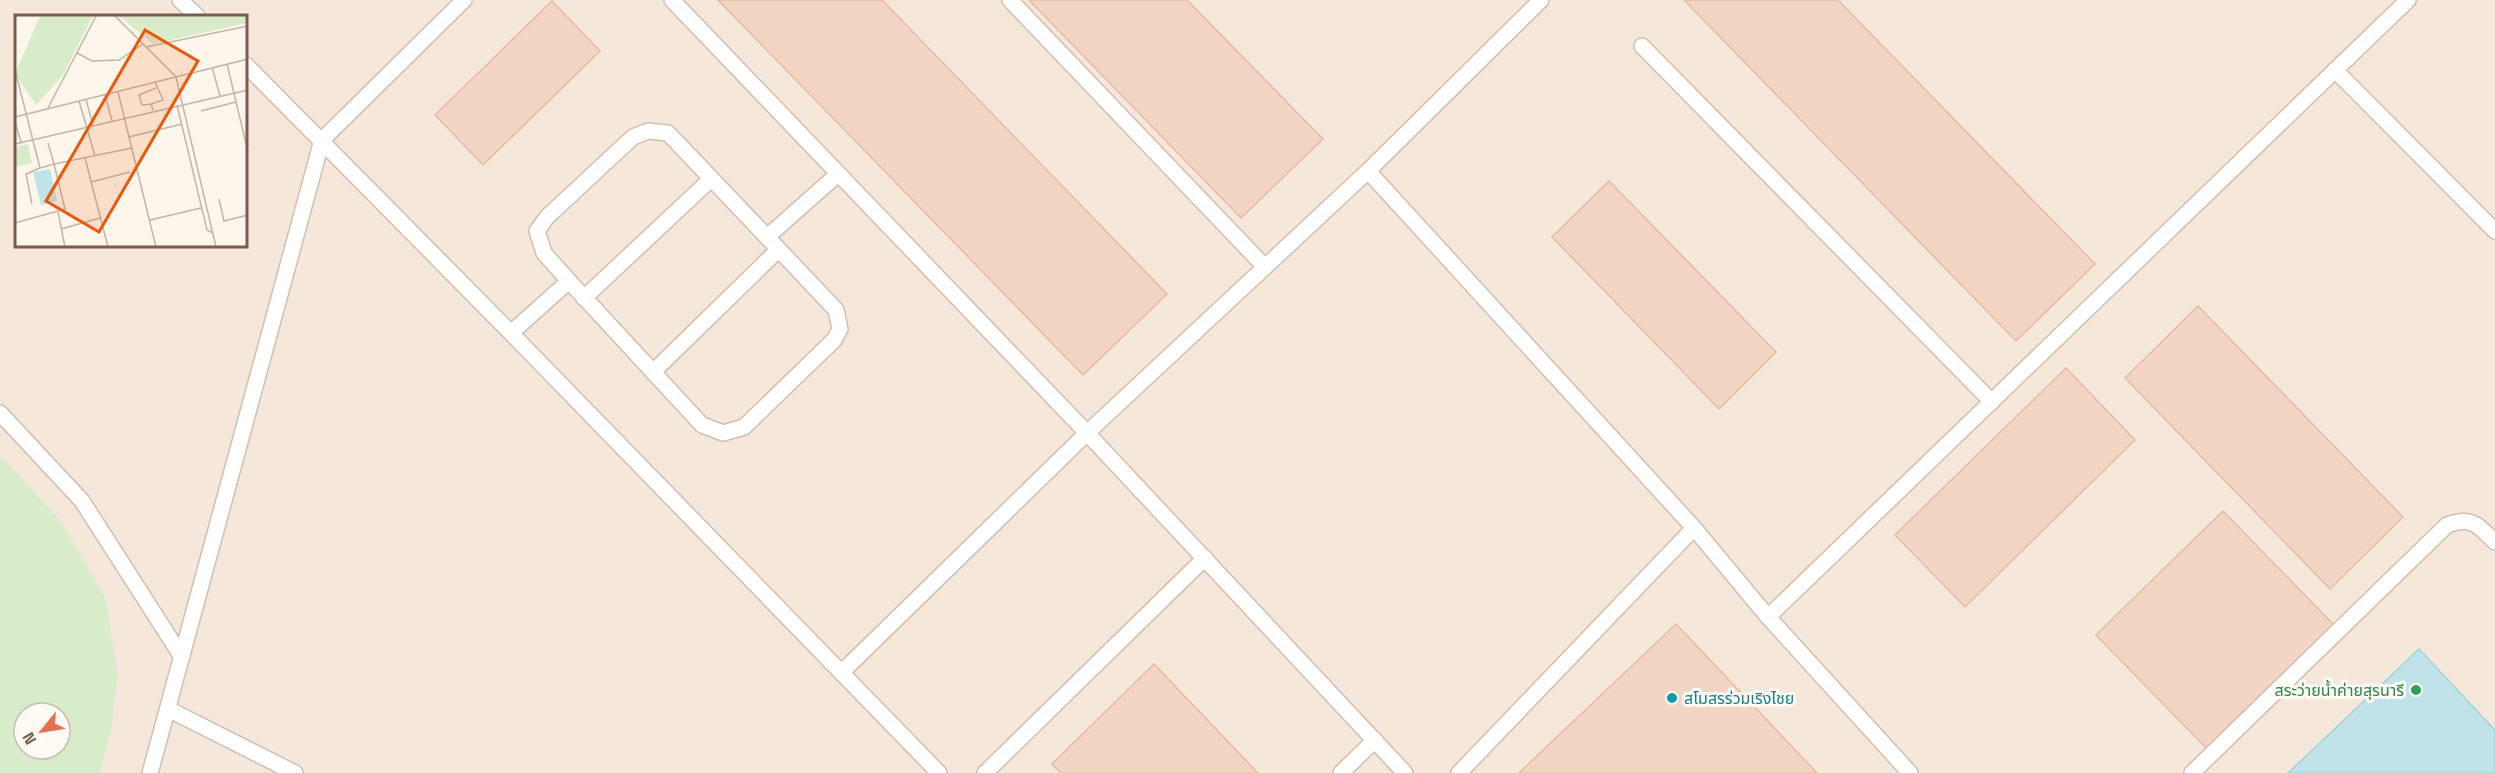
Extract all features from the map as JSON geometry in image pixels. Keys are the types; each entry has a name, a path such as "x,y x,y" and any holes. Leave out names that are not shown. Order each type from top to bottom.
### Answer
{"lane":[{"path":"180,0 196,15"},
{"path":"150,773 322,141 464,0"},
{"path":"672,0 1087,433 1405,773"},
{"path":"1010,0 1265,267"},
{"path":"842,672 1087,433 1368,171 1541,0"},
{"path":"1768,617 2408,0"},
{"path":"1642,46 1992,402"},
{"path":"248,67 511,333 939,773"},
{"path":"2335,70 2495,231"},
{"path":"648,131 668,133 767,237 836,310 840,329 834,340 744,427 723,433 702,425 569,281 544,253 537,231 547,217 633,137 648,131"},
{"path":"1368,171 1694,528 1768,617 1910,773"},
{"path":"767,237 838,174"},
{"path":"585,298 711,179"},
{"path":"653,372 778,250"},
{"path":"511,333 569,281"},
{"path":"0,413 82,501 182,657"},
{"path":"2192,773 2447,525 2459,520 2473,522 2495,542"},
{"path":"1459,773 1694,528"},
{"path":"985,773 1205,558"},
{"path":"168,709 295,773"},
{"path":"1341,773 1375,740"}],"shaded area":[{"path":"0,0 2495,0 2495,773 0,773"}],"green space":[{"path":"0,456 59,519 105,597 118,675 111,731 100,773 0,773"}],"water":[{"name":"สระว่ายนํ้าค่ายสุรนารี","path":"2419,649 2495,730 2495,773 2288,773"}],"building":[{"path":"718,0 882,0 1167,294 1083,375"},
{"path":"1029,0 1187,0 1323,139 1241,218"},
{"path":"1684,0 1838,0 2095,264 2016,341"},
{"path":"552,1 600,51 483,165 435,115"},
{"path":"1609,181 1776,352 1719,409 1552,237"},
{"path":"2198,306 2403,517 2330,589 2125,378"},
{"path":"2066,368 2135,440 1965,607 1895,535"},
{"path":"2223,511 2335,626 2208,750 2096,635"},
{"name":"สโมสรร่วมเริงไชย","path":"1676,624 1817,773 1519,773"},
{"path":"1154,664 1258,773 1061,773 1052,764"}],"place":[{"name":"สระว่ายนํ้าค่ายสุรนารี","path":"2416,690"},
{"name":"สโมสรร่วมเริงไชย","path":"1672,698"}]}
